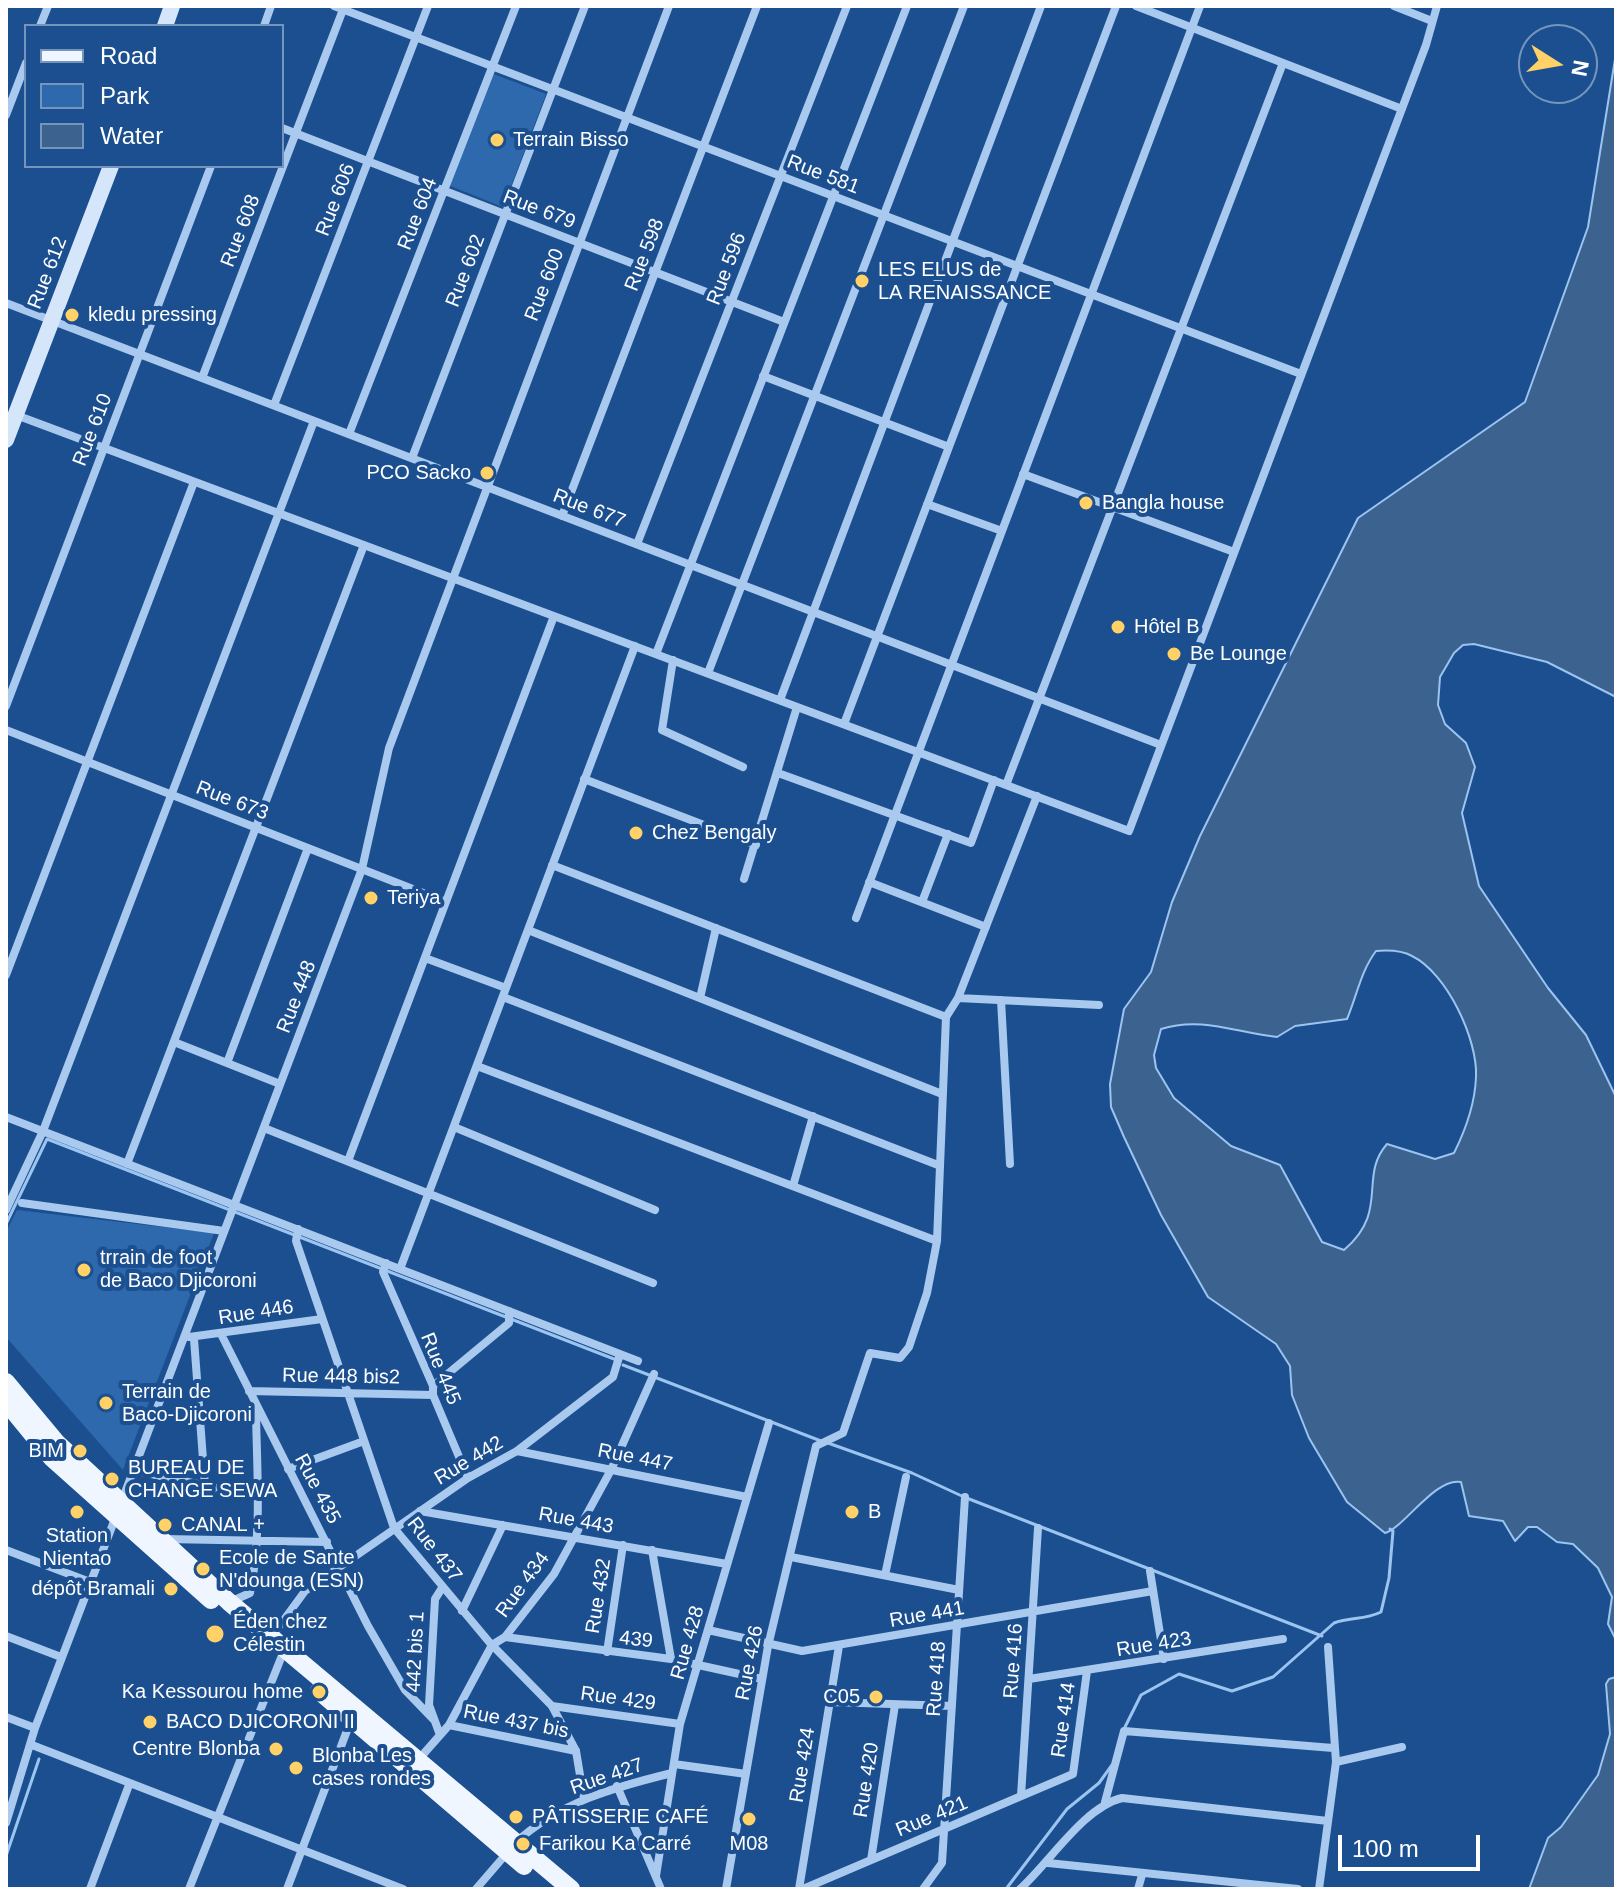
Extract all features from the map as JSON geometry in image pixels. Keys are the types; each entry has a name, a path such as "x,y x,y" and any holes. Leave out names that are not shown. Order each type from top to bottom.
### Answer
{"main road":[{"path":"6,1382 56,1442 167,1562 419,1759 552,1889"},
{"path":"6,1402 52,1458 165,1539 229,1602 272,1636 284,1653 351,1719 511,1848 571,1889"}],"street":[{"name":"Rue 606","path":"274,405 428,6"},
{"name":"Rue 604","path":"349,434 516,6"},
{"name":"Rue 602","path":"412,458 585,6"},
{"name":"Rue 600","path":"485,486 669,6"},
{"name":"Rue 598","path":"562,516 757,6"},
{"name":"Rue 596","path":"637,544 847,6"},
{"path":"656,654 907,6"},
{"path":"708,673 964,6"},
{"path":"780,700 1041,6"},
{"path":"844,724 1116,6"},
{"path":"1136,6 1402,109"},
{"path":"856,918 1200,6"},
{"path":"1394,6 1432,21"},
{"path":"15,415 1129,831 1402,109 1437,6"},
{"name":"Rue 581","path":"340,7 492,68 1301,374"},
{"name":"Rue 608","path":"284,163 340,7"},
{"path":"1006,785 1283,63"},
{"path":"6,115 24,68"},
{"name":"Rue 679","path":"284,129 784,322"},
{"name":"Rue 612","path":"6,440 110,168"},
{"name":"Rue 610","path":"6,706 210,168"},
{"name":"Rue 608","path":"202,378 282,168"},
{"name":"Rue 677","path":"6,303 1161,745"},
{"path":"763,376 949,447"},
{"path":"6,1210 43,1131 314,421"},
{"path":"1023,474 1234,552"},
{"path":"6,975 194,482"},
{"name":"Rue 448","path":"6,1823 61,1657 133,1470 189,1337 224,1231 362,869 389,748 485,486"},
{"path":"927,504 1002,531"},
{"path":"127,1164 364,545"},
{"path":"348,1161 554,616"},
{"path":"400,1269 635,646"},
{"path":"673,660 662,730 743,767"},
{"path":"744,879 797,707"},
{"name":"Rue 673","path":"6,730 446,902"},
{"path":"778,773 971,843 994,780"},
{"path":"584,779 756,845"},
{"path":"477,1066 937,1241 946,1017 958,998 1037,796"},
{"path":"922,902 948,834"},
{"path":"227,1063 308,848"},
{"path":"552,865 946,1017"},
{"path":"869,882 986,927"},
{"path":"700,998 716,928"},
{"path":"528,930 942,1094"},
{"path":"425,958 938,1165"},
{"path":"958,998 1099,1005"},
{"path":"1001,1000 1010,1164"},
{"path":"174,1042 280,1084"},
{"path":"793,1186 813,1116"},
{"path":"6,1117 234,1205 297,1235 384,1268 400,1269 638,1361"},
{"path":"454,1127 655,1210"},
{"path":"264,1128 653,1283"},
{"path":"22,1203 224,1231"},
{"name":"Rue 437","path":"297,1235 322,1319 394,1528 492,1645 552,1706 576,1751 584,1799"},
{"name":"Rue 426","path":"726,1889 768,1646 817,1445 843,1433 870,1353 905,1356 927,1293 937,1241"},
{"name":"Rue 445","path":"384,1268 468,1478"},
{"path":"433,1390 509,1323 509,1311"},
{"name":"Rue 446","path":"189,1337 322,1319"},
{"name":"Rue 435","path":"221,1334 256,1408 405,1690 434,1720 440,1735"},
{"path":"189,1337 205,1486"},
{"name":"Rue 442","path":"272,1636 305,1591 468,1478 517,1451 613,1377 620,1354"},
{"name":"Rue 434","path":"419,1759 449,1725 492,1645 505,1637 554,1574 611,1470 654,1374"},
{"name":"Rue 448 bis2","path":"249,1391 347,1393 433,1390"},
{"path":"229,1602 250,1593 258,1539 256,1408"},
{"name":"Rue 428","path":"656,1876 680,1724 769,1423"},
{"path":"288,1469 364,1441"},
{"name":"Rue 447","path":"517,1451 747,1497"},
{"path":"133,1470 257,1497"},
{"path":"885,1575 906,1477"},
{"name":"Rue 418","path":"923,1889 942,1863 965,1497"},
{"name":"Rue 443","path":"420,1511 576,1535 727,1564"},
{"path":"462,1611 503,1525"},
{"name":"Rue 416","path":"1021,1796 1038,1528"},
{"path":"165,1539 327,1542"},
{"name":"Rue 432","path":"607,1652 623,1545"},
{"path":"6,1550 90,1582"},
{"path":"652,1550 671,1659"},
{"path":"791,1557 959,1590"},
{"path":"1150,1571 1164,1659"},
{"name":"442 bis 1","path":"434,1720 429,1705 435,1599 442,1588"},
{"name":"Rue 441","path":"708,1630 768,1646 802,1651 1033,1614 1153,1591"},
{"path":"6,1636 61,1657"},
{"name":"439","path":"505,1637 671,1659 762,1679"},
{"name":"Rue 423","path":"1029,1679 1283,1639"},
{"name":"Rue 424","path":"801,1889 839,1646"},
{"path":"1319,1889 1336,1762 1328,1647"},
{"path":"189,1889 284,1653"},
{"name":"Rue 414","path":"1073,1774 1087,1671"},
{"path":"830,1702 952,1706"},
{"name":"Rue 420","path":"871,1860 895,1705"},
{"name":"Rue 429","path":"552,1706 680,1724"},
{"path":"6,1717 35,1728"},
{"path":"287,1889 351,1719"},
{"name":"Rue 437 bis","path":"449,1725 576,1751"},
{"path":"1020,1889 1105,1802 1124,1731 1333,1748"},
{"path":"32,1745 382,1886 403,1889"},
{"path":"1336,1762 1402,1747"},
{"name":"Rue 427","path":"476,1889 537,1823 584,1799 673,1769 746,1774"},
{"name":"Rue 421","path":"801,1889 1073,1774"},
{"path":"90,1889 129,1785"},
{"name":"Rue 428","path":"617,1786 661,1889"},
{"path":"1105,1802 1133,1799 1328,1821"},
{"path":"1048,1863 1298,1889"},
{"path":"1138,1889 1142,1875"}],"green space":[{"name":"Terrain Bisso","path":"491,73 546,94 503,207 448,185"},
{"name":"Terrain de Baco-Djicoroni","path":"17,1210 214,1233 123,1470 6,1337 6,1232"}],"water":[{"path":"1616,53 1616,697 1547,662 1474,644 1463,645 1454,653 1440,677 1438,705 1445,724 1466,743 1475,767 1462,813 1479,886 1548,988 1586,1035 1616,1097 1616,1640 1608,1624 1612,1597 1598,1568 1573,1544 1557,1542 1537,1527 1528,1527 1515,1541 1503,1521 1469,1516 1461,1482 1441,1487 1385,1533 1347,1502 1309,1438 1292,1395 1290,1366 1276,1344 1208,1297 1161,1215 1111,1107 1110,1084 1124,1009 1151,972 1172,902 1200,836 1358,518 1525,402 1588,227","holes":["1376,951 1412,956 1425,965 1448,992 1472,1045 1476,1077 1474,1097 1454,1153 1435,1159 1387,1144 1375,1169 1366,1222 1344,1250 1322,1242 1280,1165 1231,1146 1174,1098 1156,1068 1154,1055 1161,1029 1176,1025 1205,1025 1277,1037 1295,1026 1347,1019"]},
{"path":"1616,1677 1616,1889 1529,1889 1548,1838 1561,1827 1598,1775 1610,1734 1606,1684"}],"waterway":[{"path":"6,1224 47,1139 614,1359"},
{"path":"623,1365 821,1441"},
{"path":"828,1443 912,1473 964,1497 1322,1636"},
{"path":"1125,1727 1141,1695 1179,1674 1232,1691 1273,1677 1334,1623 1381,1612 1389,1578 1393,1531 1390,1529"},
{"path":"6,1856 39,1759"},
{"path":"1006,1889 1067,1809 1099,1783 1112,1765"}],"place":[{"name":"Terrain Bisso","path":"497,140"},
{"name":"LES ELUS de LA RENAISSANCE","path":"862,281"},
{"name":"kledu pressing","path":"72,315"},
{"name":"PCO Sacko","path":"487,473"},
{"name":"Bangla house","path":"1086,503"},
{"name":"Hôtel B","path":"1118,627"},
{"name":"Be Lounge","path":"1174,654"},
{"name":"Chez Bengaly","path":"636,833"},
{"name":"Teriya","path":"371,898"},
{"name":"trrain de foot de Baco Djicoroni","path":"84,1270"},
{"name":"Terrain de Baco-Djicoroni","path":"106,1403"},
{"name":"BIM","path":"80,1451"},
{"name":"BUREAU DE CHANGE SEWA","path":"112,1479"},
{"name":"Station Nientao","path":"77,1512"},
{"name":"B","path":"852,1512"},
{"name":"CANAL +","path":"165,1525"},
{"name":"Ecole de Sante N'dounga (ESN)","path":"203,1569"},
{"name":"dépôt Bramali","path":"171,1589"},
{"name":"Éden chez Célestin","path":"215,1634"},
{"name":"Ka Kessourou home","path":"319,1692"},
{"name":"C05","path":"876,1697"},
{"name":"BACO DJICORONI II","path":"150,1722"},
{"name":"Centre Blonba","path":"276,1749"},
{"name":"Blonba Les cases rondes","path":"296,1768"},
{"name":"PÂTISSERIE CAFÉ","path":"516,1817"},
{"name":"M08","path":"749,1819"},
{"name":"Farikou Ka Carré","path":"523,1844"}]}
